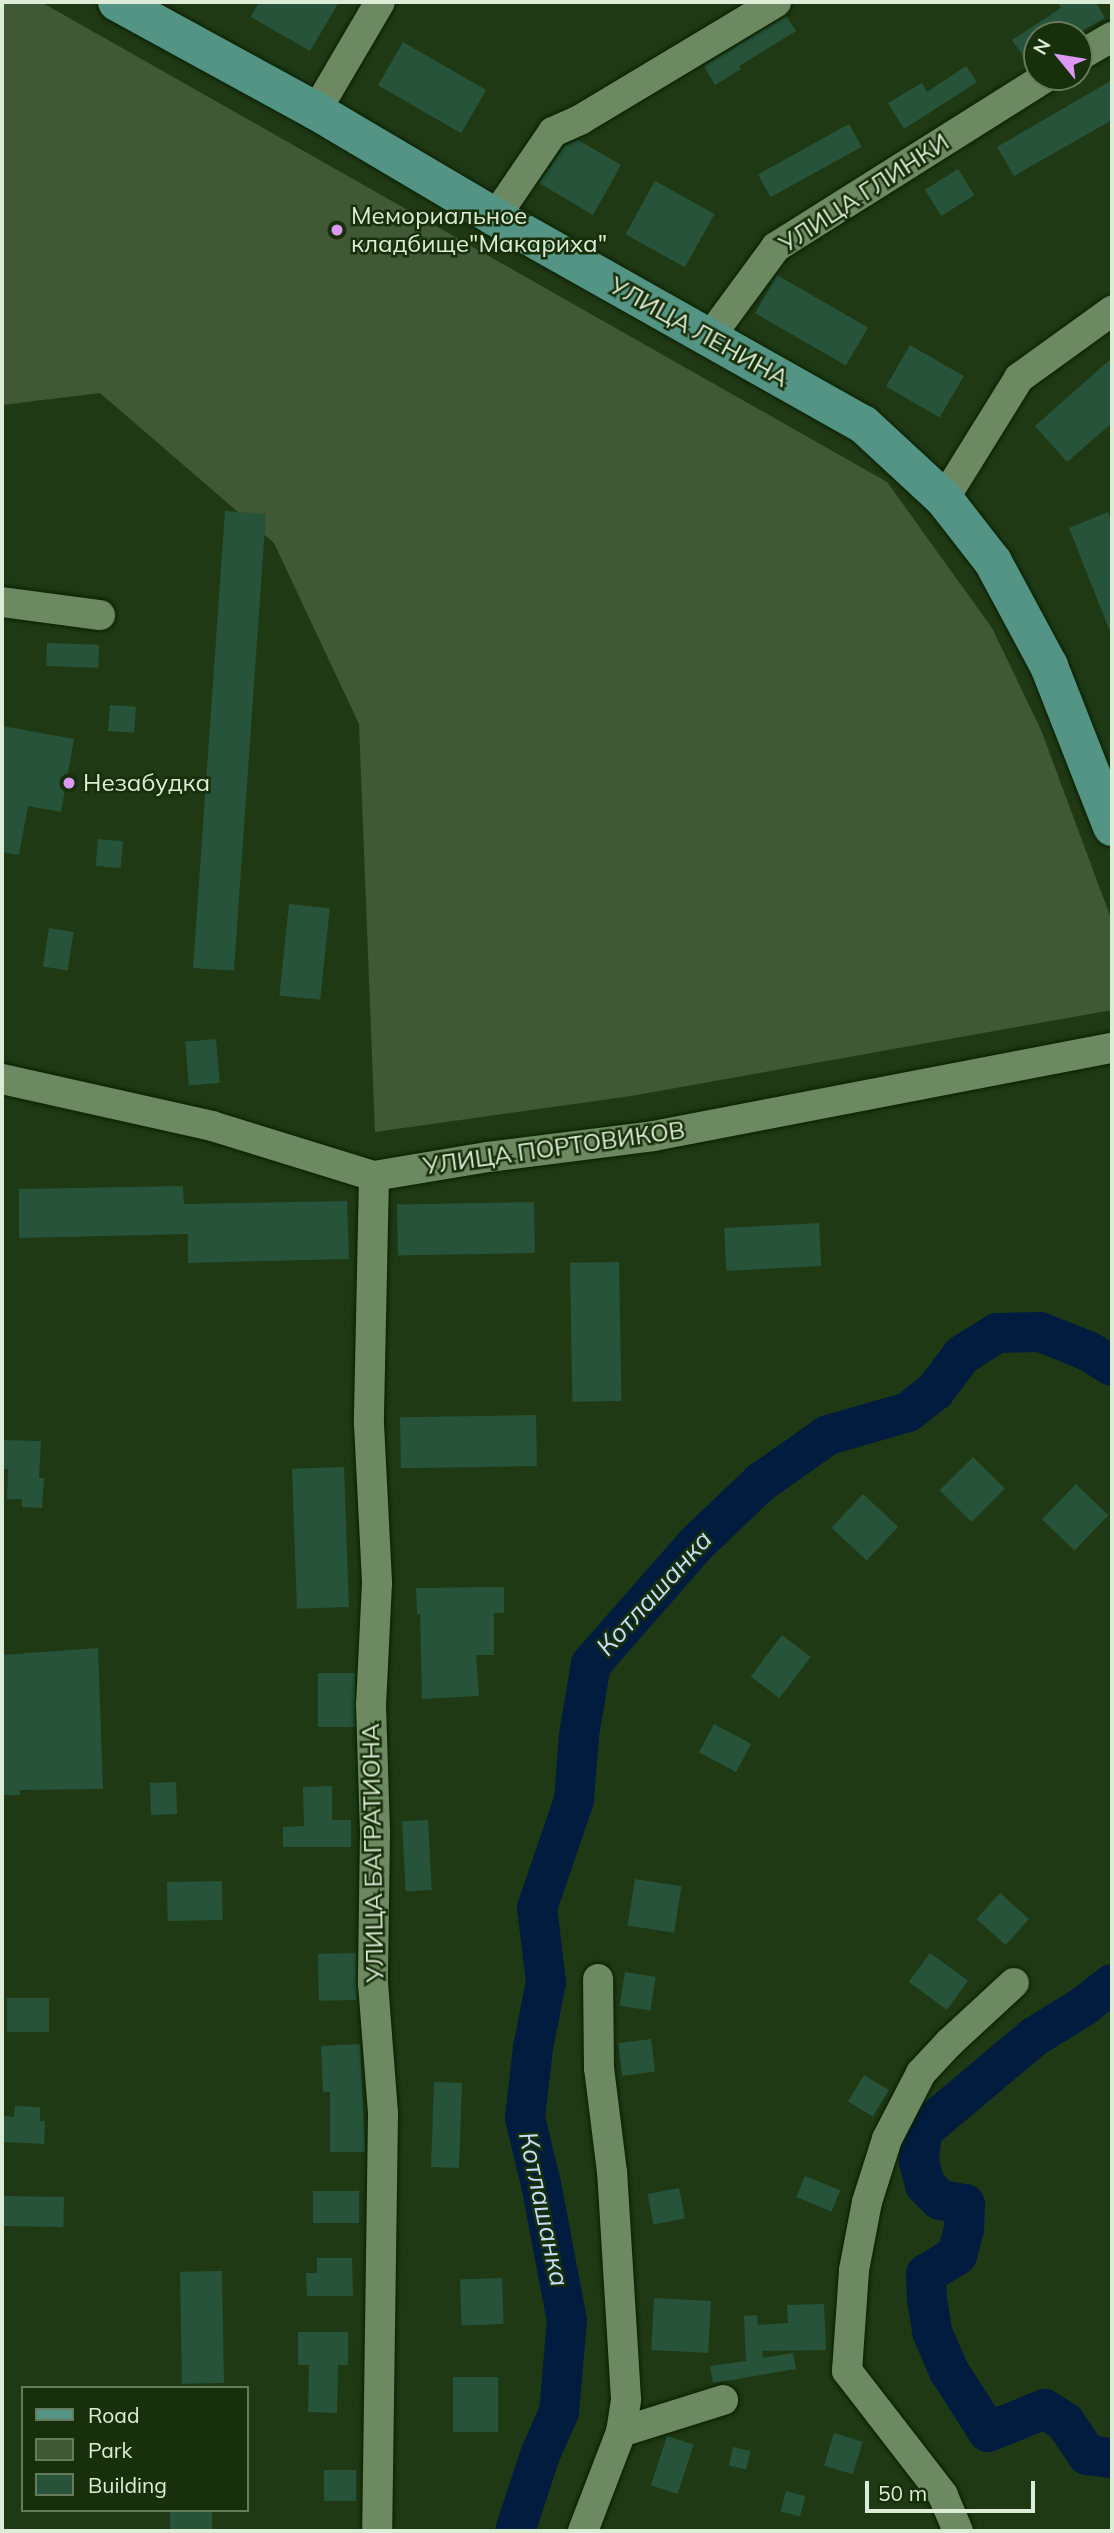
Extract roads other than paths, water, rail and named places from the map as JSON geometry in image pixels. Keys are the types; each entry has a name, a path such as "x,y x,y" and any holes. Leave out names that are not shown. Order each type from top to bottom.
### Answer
{"main road":[{"name":"УЛИЦА ЛЕНИНА","path":"117,2 316,111 495,217 863,425 944,499 993,562 1049,666 1112,827"}],"street":[{"path":"316,111 380,2"},
{"path":"495,217 553,132 580,120 776,2"},
{"path":"1093,49 1112,37"},
{"name":"УЛИЦА ГЛИНКИ","path":"709,338 776,247 1024,91"},
{"path":"944,499 1019,378 1112,311"},
{"path":"2,602 100,615"},
{"name":"УЛИЦА ПОРТОВИКОВ","path":"2,1079 212,1126 374,1176 488,1157 654,1136 1112,1048"},
{"name":"УЛИЦА БАГРАТИОНА","path":"374,1176 369,1424 377,1583 371,1705 375,1831 373,1983 383,2114 377,2531"},
{"path":"583,2531 621,2432 626,2399 612,2172 599,2068 598,1979"},
{"path":"958,2531 943,2496 847,2371 854,2270 867,2202 887,2139 921,2073 950,2042 1014,1983"},
{"path":"621,2432 723,2400"}],"waterway":[{"name":"Котлашанка","path":"515,2531 540,2455 559,2412 567,2321 541,2184 525,2118 533,2048 546,1982 537,1908 574,1800 579,1735 591,1664 696,1544 761,1482 828,1435 908,1412 935,1391 962,1355 997,1333 1040,1332 1088,1351 1112,1366"},
{"name":"Котлашанка","path":"1112,1984 1084,2006 1034,2037 922,2131 919,2162 925,2185 940,2200 965,2204 964,2229 957,2255 926,2274 927,2299 932,2332 949,2371 988,2432 1045,2409 1065,2422 1087,2455 1112,2458"}],"place":[{"name":"Мемориальное кладбище\"Макариха\"","path":"337,230"},
{"name":"Незабудка","path":"69,783"}]}
